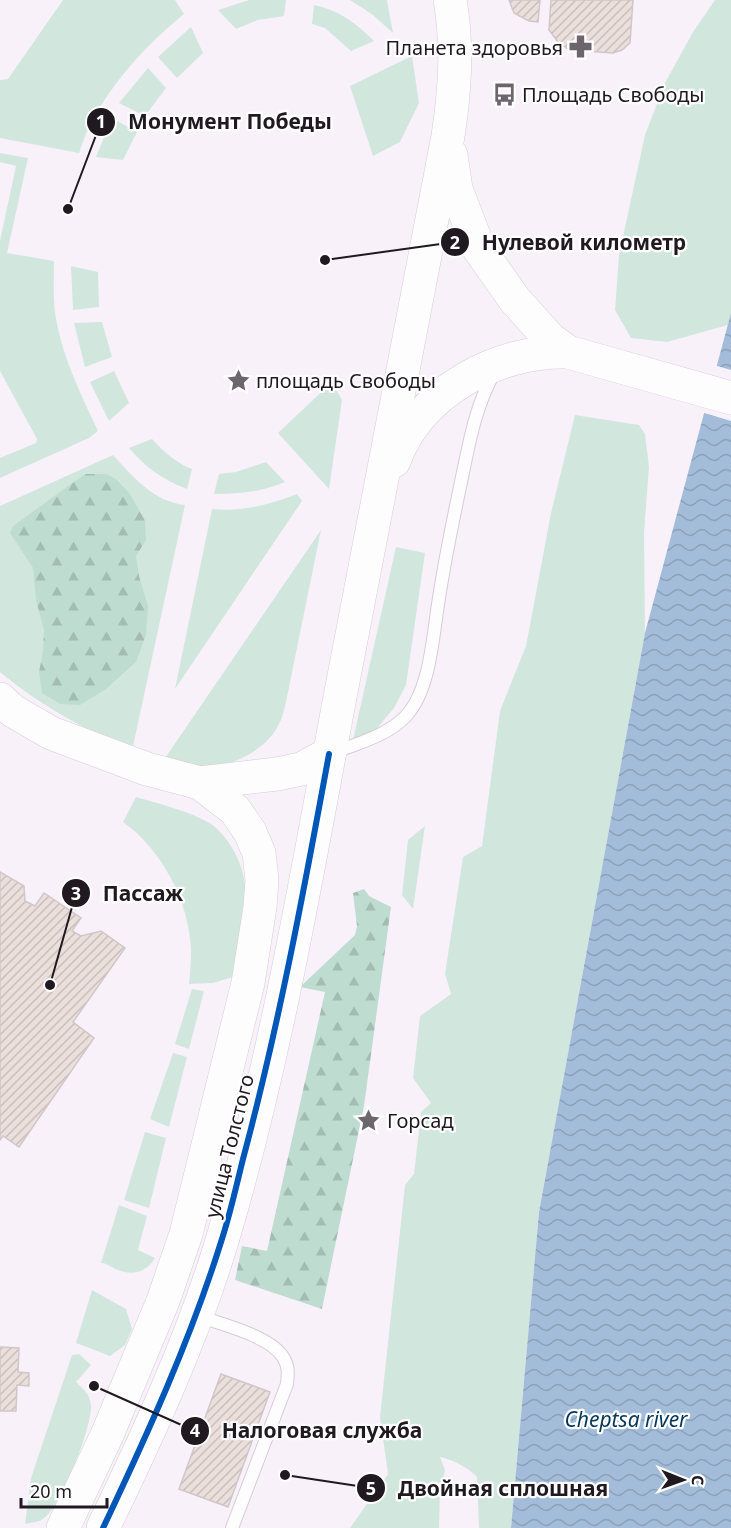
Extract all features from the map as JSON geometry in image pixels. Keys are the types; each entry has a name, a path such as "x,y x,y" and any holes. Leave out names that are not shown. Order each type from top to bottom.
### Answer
{"main road":[{"path":"0,699 13,711 51,733 147,769 200,783 301,769 330,754 448,136 454,95 456,55 450,0"},
{"path":"448,136 456,189 479,249 503,286 552,340 567,352"},
{"path":"375,511 397,452 417,421 448,391 500,361 524,354 567,352 731,398"},
{"name":"улица Толстого","path":"103,1528 151,1428 196,1316 222,1242 286,983 330,754"},
{"name":"улица Толстого","path":"63,1528 111,1425 163,1301 186,1234 248,983 260,907 262,880 259,854 250,832 235,810 200,783"}],"lane":[{"path":"330,754 383,733 406,716 419,696 427,669 451,528 471,432 482,396 500,361"},
{"path":"196,1316 267,1342 283,1356 289,1371 287,1384 232,1528"}],"green space":[{"path":"63,0 175,0 184,14 151,43 121,77 96,114 79,153 0,138 0,80 8,79"},
{"path":"249,0 286,0 284,16 258,20 236,29 218,10"},
{"path":"350,0 387,0 393,33 373,15"},
{"path":"715,0 731,0 731,313 728,325 667,342 631,338 615,310 619,255 645,135 665,83 693,32"},
{"path":"314,5 347,18 374,41 351,51 325,28 312,24"},
{"path":"191,27 203,53 177,78 158,57"},
{"path":"412,56 419,103 400,142 373,156 350,86"},
{"path":"148,68 166,88 145,116 119,103"},
{"path":"112,118 137,132 123,160 96,157"},
{"path":"0,153 28,158 7,253 54,261 54,306 58,328 72,373 98,431 89,438 0,478 0,458 36,443 37,439 0,371 0,241 16,166 0,162"},
{"path":"71,266 98,272 99,307 73,310"},
{"path":"102,322 112,357 85,367 74,323"},
{"path":"114,371 129,403 109,421 90,382"},
{"path":"332,382 342,400 329,489 278,433"},
{"path":"575,415 639,425 645,434 649,467 644,532 645,633 539,1212 511,1528 479,1528 477,1477 460,1464 440,1457 445,1470 440,1493 439,1528 350,1528 388,1474 380,1417 405,1185 414,1174 421,1112 431,1103 413,1078 420,1016 451,994 445,974 463,857 482,846 500,711 526,646 551,513"},
{"path":"152,439 170,456 192,469 187,489 155,472 129,448"},
{"path":"113,455 144,487 163,499 185,505 132,751 63,716 0,672 0,506"},
{"path":"266,462 285,482 250,492 214,494 219,474 236,472"},
{"path":"85,474 106,474 116,479 130,494 145,520 146,540 136,556 148,606 146,635 136,662 106,689 80,705 60,704 42,693 39,672 44,630 36,600 33,568 10,533 13,526"},
{"path":"297,494 302,501 175,689 212,509 255,507"},
{"path":"321,530 286,702 282,719 274,732 262,746 254,751 219,766 199,767 163,761"},
{"path":"396,547 425,553 406,685 394,708 378,727 369,735 353,740"},
{"path":"136,797 178,809 208,822 222,834 233,849 241,866 246,894 233,977 213,983 189,984 191,951 189,933 179,897 171,879 150,847 123,822"},
{"path":"425,826 413,909 402,895 408,840"},
{"path":"364,889 369,896 391,907 364,1106 322,1309 235,1280 242,1246 267,1251 325,992 300,987 355,935 357,926 353,893"},
{"path":"192,989 204,991 189,1049 175,1044"},
{"path":"173,1053 187,1057 169,1127 150,1119"},
{"path":"145,1132 166,1138 149,1208 124,1200"},
{"path":"119,1205 147,1216 138,1250 155,1258 148,1267 139,1272 124,1272 101,1263"},
{"path":"92,1290 126,1309 132,1329 125,1345 110,1356 76,1343"},
{"path":"79,1354 91,1365 76,1382 86,1392 91,1405 87,1430 58,1500 41,1520 25,1524 31,1478 72,1355"}],"water":[{"name":"Cheptsa river","path":"731,313 731,1528 511,1528 539,1212 645,633"}],"pier":[{"path":"714,365 731,370 731,421 701,412"}],"building":[{"path":"509,0 540,0 538,22 529,21 514,13"},
{"path":"551,0 633,0 630,43 622,50 613,53 569,50 558,42 549,30"},
{"path":"0,872 24,886 25,901 35,906 44,893 81,918 72,931 81,936 101,931 125,948 73,1022 94,1038 19,1147 3,1136 0,1140"},
{"path":"0,1347 19,1348 18,1372 29,1373 29,1386 17,1385 16,1411 0,1411"},
{"path":"221,1374 270,1392 228,1507 179,1489"}],"cycle path":[{"path":"103,1528 182,1351 227,1222 279,1008 329,754"}],"place":[{"name":"Планета здоровья","path":"581,47"},
{"name":"Площадь Свободы","path":"504,94"},
{"name":"Монумент Победы","path":"68,209"},
{"name":"Нулевой километр","path":"325,260"},
{"name":"площадь Свободы","path":"238,380"},
{"name":"Пассаж","path":"50,985"},
{"name":"Горсад","path":"369,1120"},
{"name":"Налоговая служба","path":"94,1386"},
{"name":"Двойная сплошная","path":"285,1475"}]}
